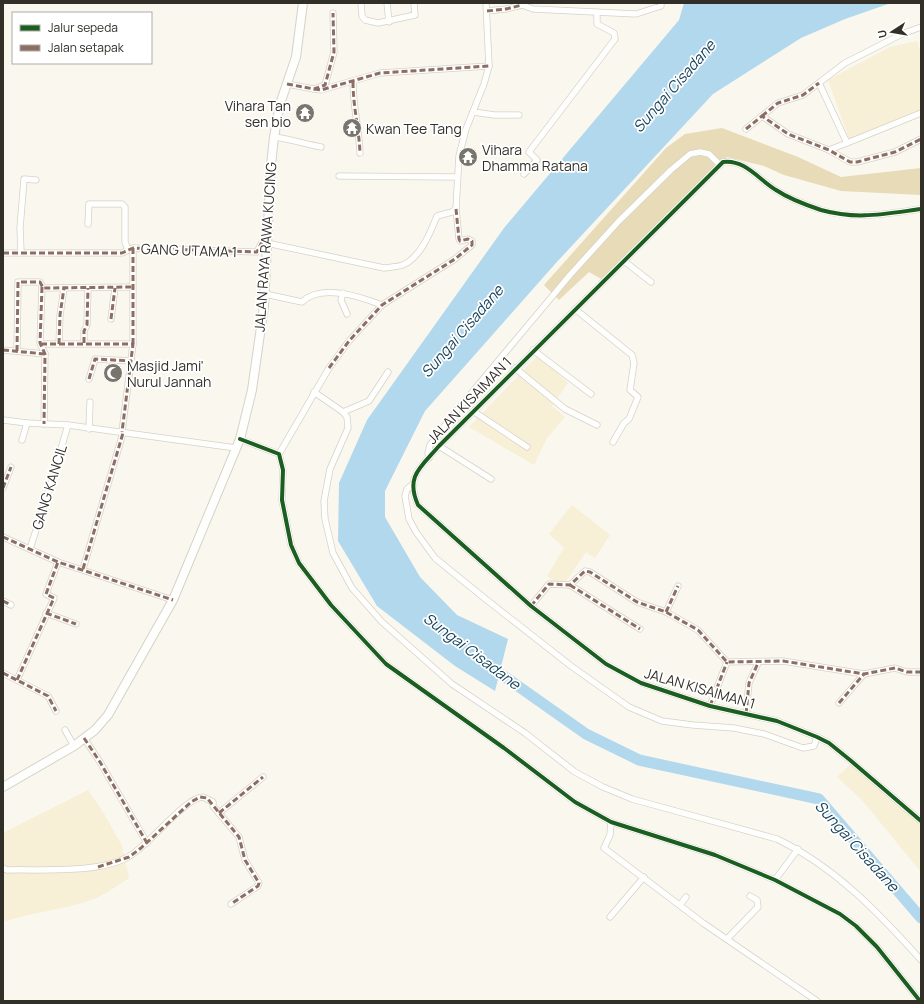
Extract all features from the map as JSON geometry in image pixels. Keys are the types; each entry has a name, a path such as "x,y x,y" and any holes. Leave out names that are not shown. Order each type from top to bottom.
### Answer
{"street":[{"name":"JALAN RAYA RAWA KUCING","path":"3,787 74,746 95,730 108,715 173,600 240,439 252,390 264,294 268,244 271,165 274,137 280,104 296,57 303,3"},
{"path":"361,3 362,16 365,20 378,23 389,22 415,15 414,3"},
{"path":"386,3 389,22"},
{"path":"486,3 488,66 484,84 473,112 459,156 457,176 456,209 459,239 460,241 468,239 472,241 472,244 455,259 382,305 349,341 314,392 279,454 283,470 282,500 291,545 300,562 331,605 386,664 504,748 575,802 611,822 715,855 775,880 840,914 856,926 877,947 920,1001"},
{"path":"487,11 506,9 522,4 533,9 636,14 661,6 661,3"},
{"path":"314,89 322,87 327,81 334,52 333,13"},
{"path":"524,174 537,160 529,152 615,39 614,33 597,24 597,13"},
{"path":"746,128 778,102 803,95 845,63 902,34 921,27"},
{"path":"287,84 321,90 380,74 488,66"},
{"path":"353,82 354,106 359,130 360,153"},
{"path":"819,83 847,143"},
{"path":"473,112 494,116 519,115"},
{"path":"829,150 921,113"},
{"path":"762,116 788,134 829,150 850,162 857,162 895,152 921,139"},
{"path":"274,137 290,138 305,144 321,147"},
{"path":"429,458 428,453 430,445 453,415 570,275 619,221 671,170 690,154 700,152 709,154 720,165 723,162 736,162 749,169 776,190 819,209 840,215 863,217 921,209"},
{"name":"JALAN KISAIMAN 1","path":"720,165 533,350 439,446 414,477 412,492 418,505 531,606 606,664 641,683 710,706 777,721 816,737 828,743 850,760 921,821"},
{"path":"339,176 457,176"},
{"path":"21,252 20,228 24,179 36,180"},
{"path":"83,569 122,433 133,344 130,249 124,242 124,207 122,204 88,204 88,224"},
{"path":"268,244 384,268 401,266 415,256 430,235 437,216 452,212 456,209"},
{"name":"GANG UTAMA 1","path":"130,249 257,252 262,242 268,244"},
{"path":"3,253 122,253 130,249"},
{"path":"624,261 651,282"},
{"path":"17,351 18,283 40,282 42,288 41,344 45,354 44,424"},
{"path":"42,288 132,287"},
{"path":"59,344 60,315 64,288"},
{"path":"84,344 84,331 87,325 88,288"},
{"path":"111,320 115,288"},
{"path":"264,294 302,302 308,297 322,293 343,293 382,305"},
{"path":"343,293 341,300 347,314"},
{"path":"575,309 632,355 634,363 630,390 638,397 629,420 624,423 613,442"},
{"path":"41,344 133,344"},
{"path":"3,350 45,354"},
{"path":"533,350 591,394"},
{"path":"89,379 96,359 132,361"},
{"path":"516,368 565,409 597,425"},
{"path":"343,412 369,401 388,372"},
{"path":"314,392 343,412 347,417 348,428 330,469 324,501 325,519 333,552 343,574 352,588 382,622 452,684 525,733 576,772 603,787 632,799 777,839 798,849 836,875 887,922 921,960"},
{"path":"89,429 90,402"},
{"path":"473,411 527,447"},
{"path":"3,420 68,425 236,448"},
{"path":"22,440 27,423"},
{"name":"GANG KANCIL","path":"30,549 68,425"},
{"path":"240,439 279,454"},
{"path":"439,446 491,479"},
{"path":"3,488 11,466"},
{"path":"412,484 407,489 405,496 409,519 416,532 435,558 524,629 629,707 662,721 694,726 734,728 764,734 803,748 814,746 816,737"},
{"path":"3,537 58,562 173,600"},
{"path":"17,680 54,598 46,594 58,562"},
{"path":"570,585 585,571 590,572 636,602 666,612 698,630 727,662 758,663 783,661 864,674 895,668 907,672 921,672"},
{"path":"531,606 550,584 570,585 640,629"},
{"path":"666,612 678,586"},
{"path":"3,601 11,606"},
{"path":"46,613 76,624"},
{"path":"710,706 727,662"},
{"path":"746,714 749,683 758,663"},
{"path":"3,673 48,696 56,711"},
{"path":"839,702 864,674"},
{"path":"65,730 74,746"},
{"path":"84,738 100,762 147,843"},
{"path":"219,813 263,777"},
{"path":"3,868 7,870 98,867 129,857 147,843 191,802 200,797 207,798 239,837 245,860 259,883 258,886 231,904"},
{"path":"611,822 610,835 604,848 727,939 817,1001"},
{"path":"775,880 798,849"},
{"path":"610,917 644,877"},
{"path":"727,939 758,907 757,900 750,896"},
{"path":"680,905 686,897"}],"shaded area":[{"path":"917,41 921,53 921,109 849,139 828,80 890,47"},
{"path":"722,128 798,157 841,177 921,168 921,195 841,191 784,175 764,166 727,157 605,281 589,272 559,300 544,285 666,148 685,134"},
{"path":"538,355 568,383 552,406 565,417 547,438 534,465 469,427"},
{"path":"572,505 610,535 595,558 586,552 562,587 547,576 564,548 549,534"},
{"path":"855,760 921,818 921,872 862,800 837,777"},
{"path":"88,790 103,812 122,846 129,878 107,892 83,903 3,922 3,833"}],"water":[{"path":"684,3 891,3 845,19 801,38 713,94 555,264 425,411 385,491 385,517 420,577 457,615 508,639 495,691 455,666 377,606 338,541 339,483 367,420 504,228 679,20"}],"waterway":[{"name":"Sungai Cisadane","path":"488,665 586,734 639,760 819,799 921,918"}],"marked path":[{"path":"487,11 506,9 522,5"},
{"path":"287,84 314,89 325,85 334,52 333,13"},
{"path":"314,89 321,90 380,73 489,66"},
{"path":"353,82 360,153"},
{"path":"762,116 778,103 803,95 819,83"},
{"path":"746,129 762,116 788,134 829,150 850,162 857,162 895,152 921,139"},
{"path":"329,368 349,341 382,305 455,259 472,245 472,241 468,239 460,241 459,239 456,209"},
{"path":"3,253 122,253 133,248 257,252 262,242 268,244"},
{"path":"133,248 133,344"},
{"path":"17,351 18,282 40,282 43,288 132,287"},
{"path":"42,287 40,343 45,354 44,424"},
{"path":"59,344 60,315 64,288"},
{"path":"84,343 84,331 87,325 88,288"},
{"path":"111,319 115,288"},
{"path":"41,344 133,344 122,432"},
{"path":"3,350 45,354"},
{"path":"89,379 95,359 132,361"},
{"path":"83,569 123,433"},
{"path":"3,488 11,467"},
{"path":"3,537 58,562 173,600"},
{"path":"17,680 54,598 46,594 58,562"},
{"path":"531,606 549,584 570,585 585,571 590,572 637,602 666,612 698,630 727,662 783,661 864,674 895,668 907,672 921,672"},
{"path":"570,585 640,629"},
{"path":"666,612 678,586"},
{"path":"3,601 11,605"},
{"path":"46,613 76,624"},
{"path":"710,706 727,662"},
{"path":"746,714 749,683 758,663"},
{"path":"3,673 48,696 56,711"},
{"path":"839,703 864,674"},
{"path":"84,738 100,762 147,843"},
{"path":"219,813 263,777"},
{"path":"98,867 129,857 141,848 191,802 200,797 207,798 239,837 245,860 259,883 258,886 231,904"}],"cycle path":[{"path":"921,209 871,215 847,215 821,210 781,193 745,167 731,162 723,162 439,446 417,472 413,486 414,495 418,505 531,606 606,664 641,683 710,706 777,721 817,737 829,743 921,821"},
{"path":"240,439 279,454 283,470 282,500 291,545 299,563 331,605 386,664 504,748 575,802 611,822 715,855 775,880 840,914 856,926 877,947 920,1001"}],"place":[{"name":"Vihara Tan sen bio","path":"305,113"},
{"name":"Kwan Tee Tang","path":"352,128"},
{"name":"Vihara Dhamma Ratana","path":"468,157"},
{"name":"Masjid Jami' Nurul Jannah","path":"113,373"}]}
